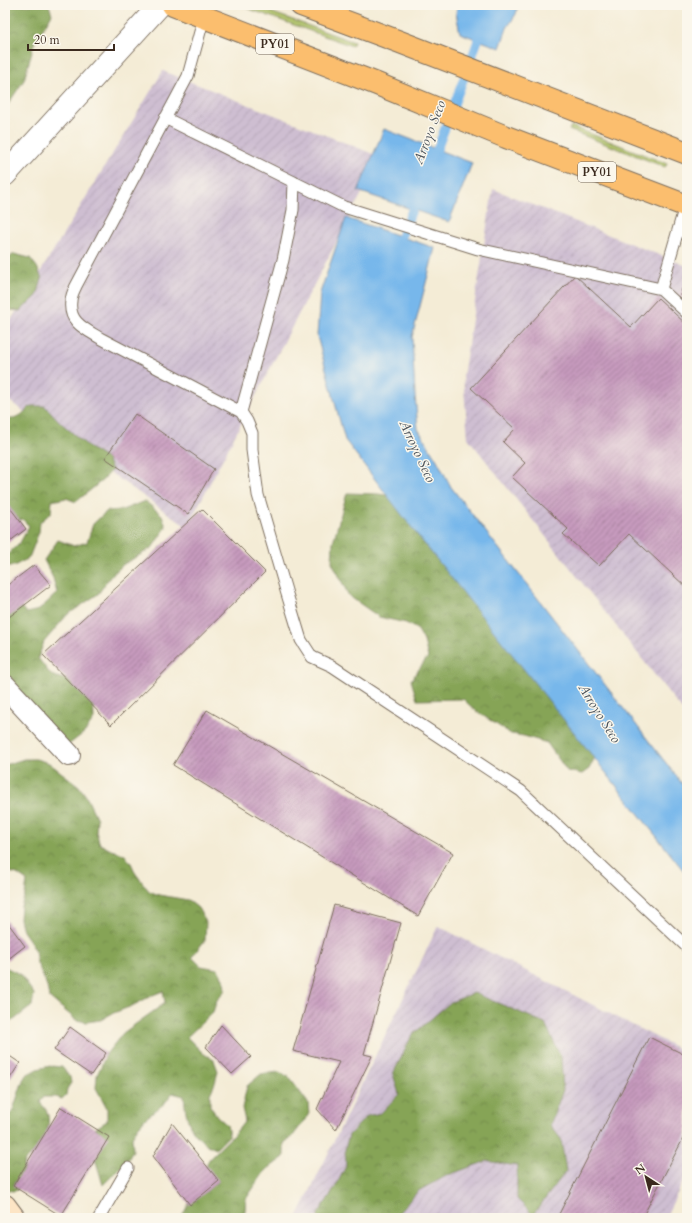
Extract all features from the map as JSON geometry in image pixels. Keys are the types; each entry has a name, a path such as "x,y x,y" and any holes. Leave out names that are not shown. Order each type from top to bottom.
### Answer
{"highway":[{"name":"PY01","path":"173,5 377,84 506,137 686,206"},
{"path":"301,5 687,153"}],"street":[{"path":"5,175 160,5"},
{"path":"5,686 69,755"},
{"path":"5,1206 14,1218"}],"lane":[{"path":"204,17 188,76 76,286 70,301 72,315 78,324 100,338 241,412 252,433 252,450 258,495 275,556 302,640 312,657 332,666 521,791 687,947"},
{"path":"165,118 344,207 478,249 661,289 687,313"},
{"path":"241,412 283,260 293,210 294,182"},
{"path":"661,289 686,206"},
{"path":"99,1218 128,1168"}],"shaded area":[{"path":"163,71 381,157 187,527 5,398 5,330"},
{"path":"493,189 687,266 687,716 468,438 463,376"},
{"path":"438,926 687,1053 687,1174 665,1218 297,1218"}],"green space":[{"path":"5,5 49,5 52,14 34,44 24,80 5,109"},
{"path":"238,5 251,5 354,42 352,46"},
{"path":"571,126 667,164 665,167 569,130"},
{"path":"14,254 30,258 37,267 42,279 37,296 20,311 10,310 5,314 5,261"},
{"path":"31,406 45,406 61,423 91,449 107,459 112,470 104,479 76,502 66,498 52,501 51,513 40,522 39,532 29,558 14,566 5,566 6,556 21,541 29,526 22,519 11,524 5,520 5,417 11,419 21,415"},
{"path":"347,493 378,494 401,497 598,751 589,769 582,774 567,771 547,743 524,736 511,734 476,711 463,699 417,700 411,680 428,657 424,641 418,630 406,623 379,617 349,596 332,562 333,542"},
{"path":"145,501 162,515 166,527 152,548 124,564 110,577 98,594 67,615 44,642 38,658 51,675 76,683 93,696 94,719 85,732 67,746 5,676 5,598 16,600 26,613 39,610 57,593 53,578 44,560 58,540 74,546 87,542 93,524 107,511 122,510"},
{"path":"24,759 36,759 49,763 79,786 86,796 97,819 96,832 100,844 111,850 124,854 131,863 136,874 149,891 159,895 188,900 198,908 206,922 205,940 192,957 201,966 218,969 224,980 225,990 217,1000 213,1012 187,1037 204,1054 214,1060 218,1071 210,1094 210,1106 217,1116 227,1125 229,1136 216,1149 201,1140 191,1128 186,1114 184,1096 172,1093 165,1103 146,1118 138,1127 132,1137 133,1150 128,1160 103,1185 89,1138 96,1128 107,1121 107,1108 96,1088 97,1075 107,1053 123,1033 165,1003 163,991 101,1020 87,1022 76,1020 49,997 47,986 37,963 35,951 23,931 20,919 21,906 25,895 27,881 17,874 5,871 5,765"},
{"path":"5,967 20,974 34,994 32,1006 14,1020 5,1022"},
{"path":"474,993 545,1023 561,1057 563,1090 550,1125 561,1139 566,1171 533,1215 517,1199 517,1166 487,1161 448,1175 418,1191 394,1218 318,1218 318,1214 335,1188 346,1166 345,1149 349,1135 367,1116 381,1113 399,1094 393,1074 412,1035 451,1002"},
{"path":"50,1066 62,1067 70,1077 71,1083 67,1089 66,1095 62,1099 56,1097 44,1097 40,1102 48,1117 48,1128 38,1147 25,1161 23,1166 26,1171 20,1187 14,1191 10,1191 5,1189 5,1122 13,1110 26,1075 37,1069"},
{"path":"279,1072 289,1077 308,1103 309,1115 292,1137 284,1143 284,1157 265,1171 246,1199 243,1218 183,1218 183,1214 195,1193 203,1170 210,1158 245,1121 242,1108 247,1086 261,1074"}],"water":[{"path":"457,5 518,5 516,14 507,28 500,48 460,33 456,13"},
{"path":"384,129 472,163 449,222 358,191"},
{"path":"346,218 435,248 412,337 418,429 451,487 687,790 687,875 412,528 345,440 317,336 320,293"}],"building":[{"path":"575,275 631,327 658,298 687,325 687,588 629,534 599,566 563,534 568,529 512,477 525,463 503,442 515,429 471,388"},
{"path":"687,277 687,301 679,297"},
{"path":"135,414 214,469 188,514 105,458"},
{"path":"5,501 26,529 5,545"},
{"path":"202,509 265,572 111,725 43,655"},
{"path":"34,565 51,585 9,617 5,611 5,587"},
{"path":"207,710 453,853 418,916 173,765"},
{"path":"334,905 401,923 364,1054 372,1056 336,1130 317,1109 339,1062 293,1051"},
{"path":"5,919 25,946 7,960 5,957"},
{"path":"221,1025 251,1057 232,1074 206,1047"},
{"path":"70,1027 106,1053 91,1075 54,1050"},
{"path":"649,1037 687,1056 687,1131 642,1218 557,1218"},
{"path":"5,1053 20,1063 5,1086"},
{"path":"61,1107 109,1137 61,1216 13,1186"},
{"path":"172,1123 219,1181 190,1205 153,1156"}],"waterway":[{"name":"Arroyo Seco","path":"433,160 482,30"},
{"name":"Arroyo Seco","path":"397,247 417,198"}]}
